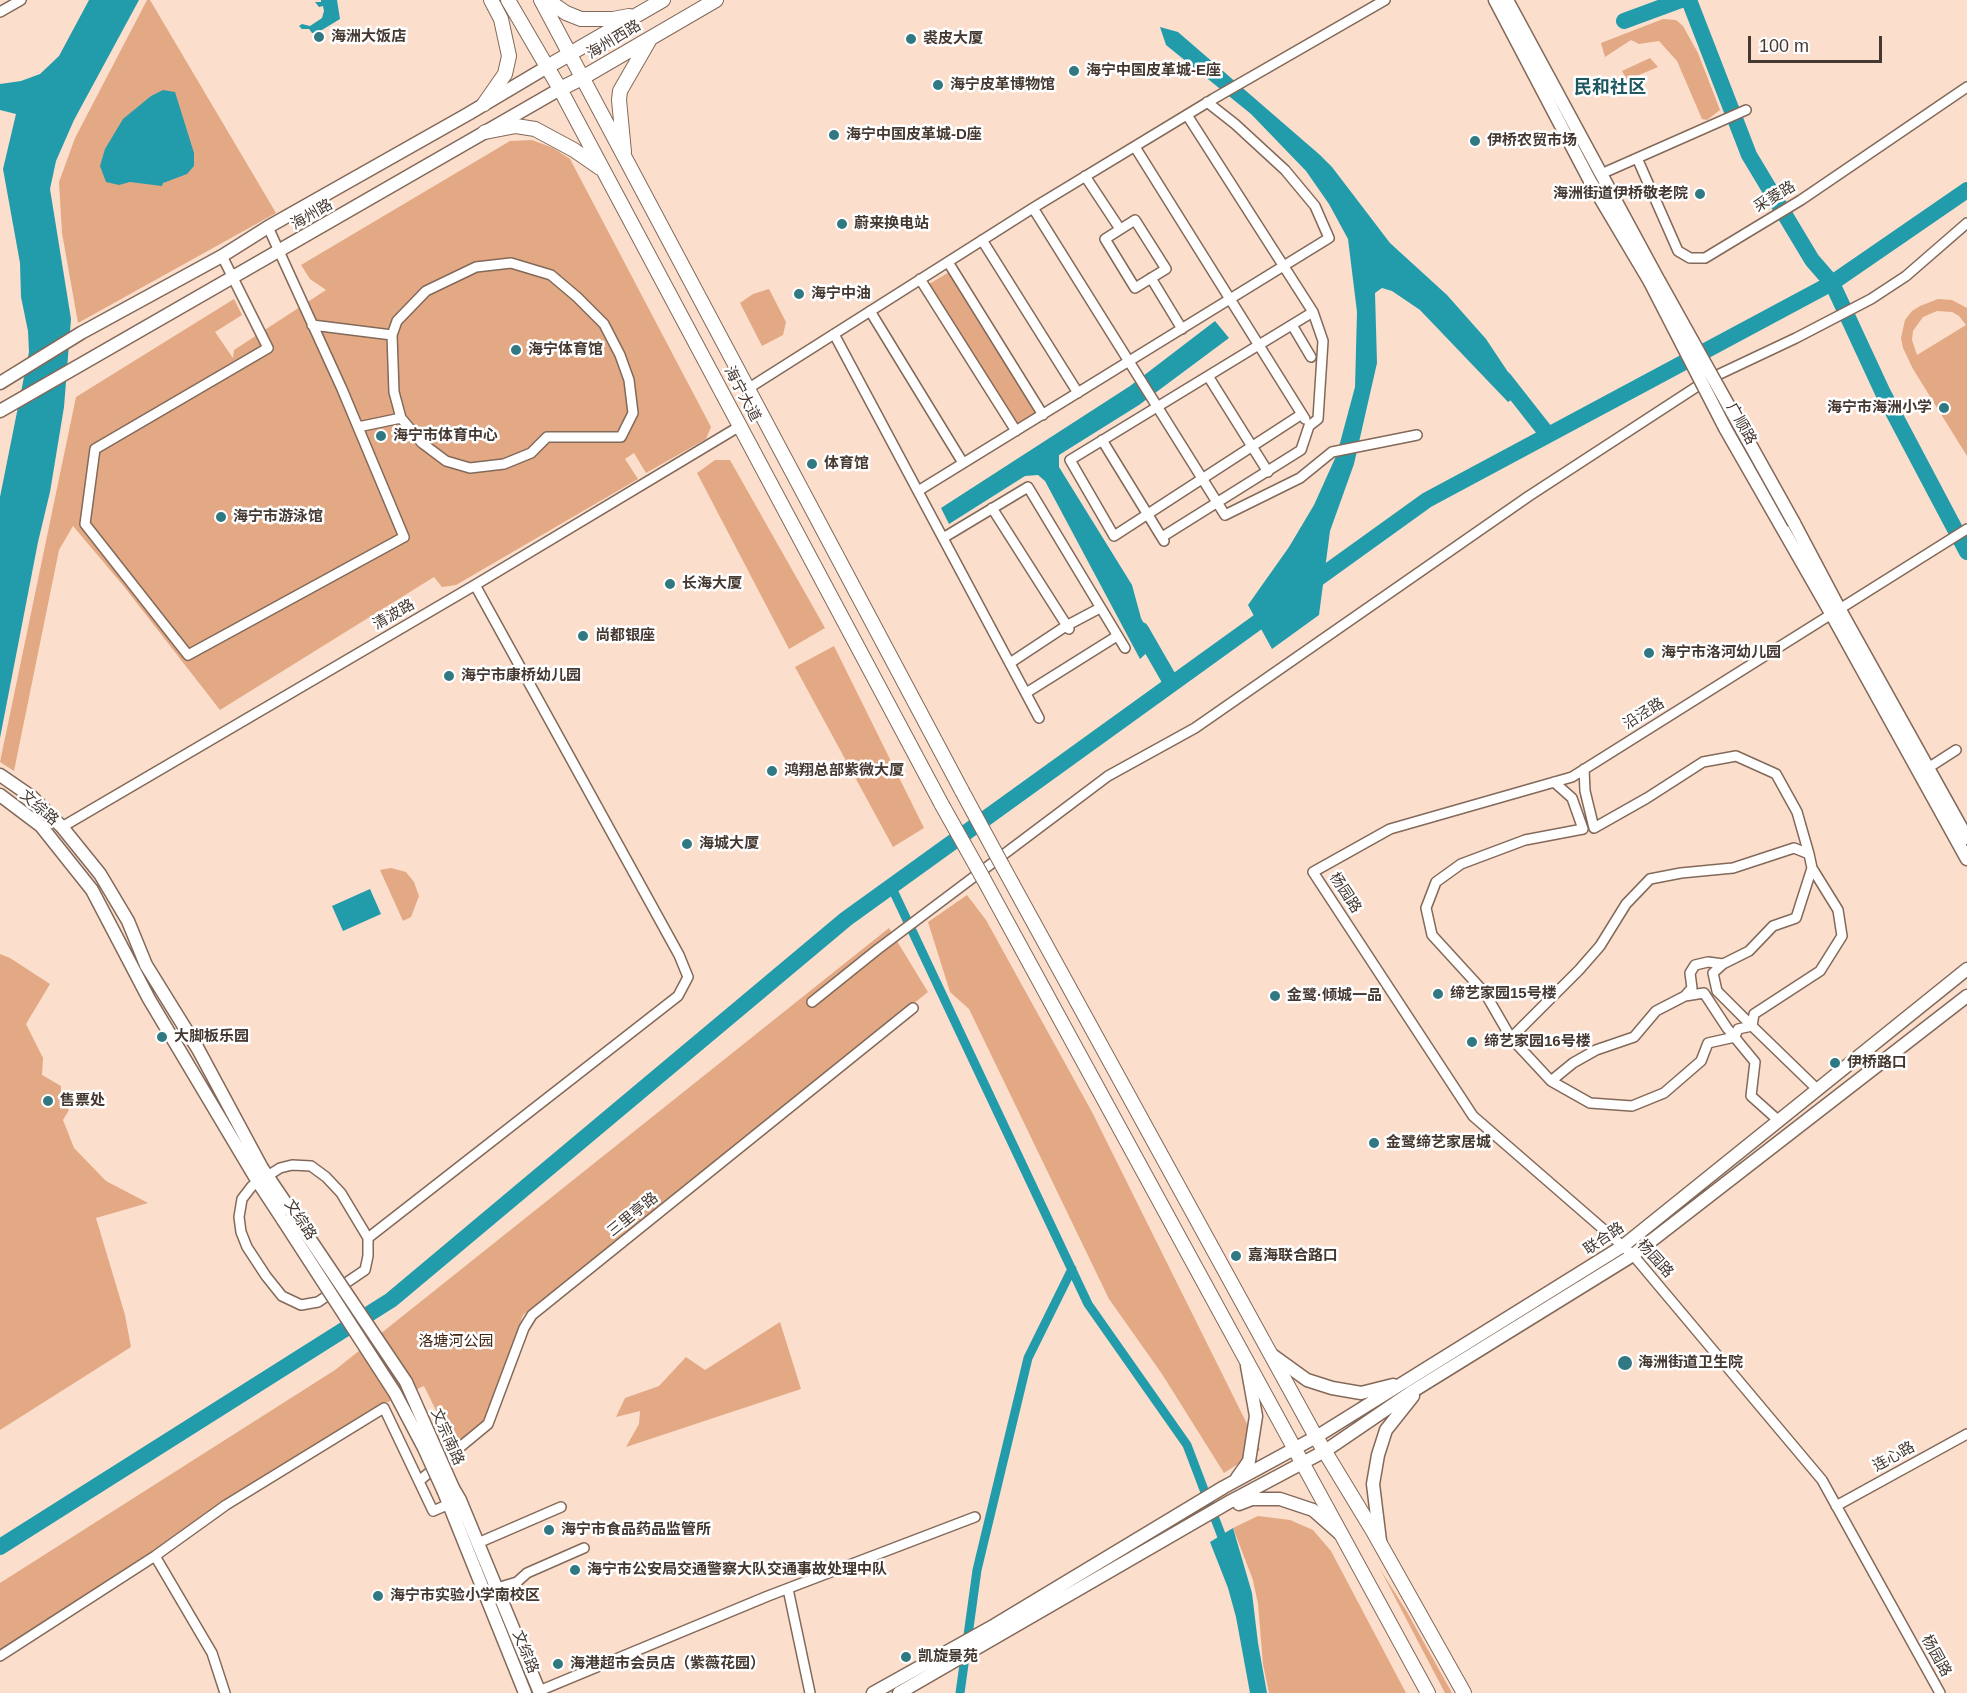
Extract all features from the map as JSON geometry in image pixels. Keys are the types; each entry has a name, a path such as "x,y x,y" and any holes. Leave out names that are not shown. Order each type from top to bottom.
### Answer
{"highway":[{"path":"484,104 505,74 508,56 501,19 491,0"},
{"name":"海宁大道","path":"508,0 560,89 942,805 1428,1693"},
{"name":"海宁大道","path":"541,0 624,160 749,388 1002,865 1316,1437 1464,1693"},
{"path":"547,0 580,19 613,19 640,14"},
{"name":"海州西路","path":"547,67 663,0"},
{"name":"海州西路","path":"560,89 716,0"},
{"path":"624,160 620,91 651,37"},
{"path":"485,132 516,126 535,129 574,150 604,171"}],"main road":[{"name":"广顺路","path":"1495,0 1590,181 1654,282 1794,524 1836,613 1967,859"},
{"name":"广顺路","path":"1506,0 1601,174 1725,428 1928,768 1967,838"},
{"name":"海州路","path":"0,383 81,333 222,256 268,227 547,67"},
{"name":"海州路","path":"0,411 560,89"},
{"path":"2,776 32,797 62,826 100,874 123,912 146,965 198,1049 262,1178"},
{"name":"文综路","path":"0,795 41,826 92,890 149,999 262,1178"},
{"name":"联合路","path":"990,1634 1190,1507 1421,1379 1623,1246 1967,969"},
{"path":"873,1693 946,1652 990,1634 1325,1451 1421,1379 1633,1255 1967,996"},
{"name":"文宗南路","path":"262,1178 406,1382 449,1490 478,1543 540,1692"},
{"path":"1270,1353 1307,1380 1332,1388 1361,1393 1421,1379"},
{"path":"1230,1484 1249,1461 1256,1416 1246,1362"},
{"path":"1382,1548 1372,1485 1378,1455 1386,1430 1421,1379"},
{"path":"1231,1504 1252,1499 1280,1499 1313,1510 1340,1534"},
{"name":"文综路","path":"455,1502 525,1693"},
{"path":"899,1693 949,1665 990,1634"}],"street":[{"path":"0,12 21,0"},
{"path":"749,388 1085,176 1385,0"},
{"name":"采菱路","path":"1637,158 1678,251 1690,258 1705,258 1801,200 1967,87"},
{"path":"918,491 1078,393 1131,365 1182,329 1329,238 1315,206 1285,170 1210,101"},
{"path":"1601,174 1746,110"},
{"path":"1102,440 1163,539 1301,450 1310,426 1317,419 1323,341 1313,312 1187,115"},
{"path":"1135,147 1310,426"},
{"path":"1085,176 1120,229"},
{"path":"1033,208 1225,515 1300,478 1332,452 1417,435"},
{"path":"1135,220 1166,269 1135,288 1105,239 1120,229 1135,220"},
{"path":"812,1002 893,937 1108,776 1195,728 1557,477 1707,380 1871,299 1906,276 1967,223"},
{"path":"222,256 268,348 95,449 85,524 188,655 404,537 358,427 268,227"},
{"path":"982,240 1078,393"},
{"path":"948,262 1043,415"},
{"path":"511,263 551,274 604,324 620,355 629,380 633,412 621,437 547,437 531,453 504,464 470,468 446,461 422,443 400,417 394,392 392,335 397,321 426,291 476,267 511,263"},
{"path":"1151,278 1182,329"},
{"path":"920,279 1016,431"},
{"path":"870,311 963,463"},
{"path":"1302,414 1114,536 1070,460 1313,312"},
{"path":"312,325 392,335"},
{"path":"1292,325 1311,357"},
{"path":"834,334 1039,718"},
{"path":"1208,376 1268,472"},
{"path":"358,427 400,417"},
{"name":"清波路","path":"62,826 475,585 740,426"},
{"path":"943,538 1028,487 1125,648"},
{"path":"992,508 1067,628"},
{"name":"沿泾路","path":"1314,872 1390,829 1572,777 1967,530"},
{"path":"368,1238 678,996 688,976 679,955 475,585"},
{"path":"1010,663 1100,608"},
{"path":"1026,693 1117,636"},
{"path":"1928,768 1956,750"},
{"path":"1584,769 1585,791 1594,828 1703,762 1736,756 1776,774 1797,812 1812,868 1838,910 1842,936 1820,971 1754,1014 1752,1026"},
{"path":"1554,782 1572,798 1583,829 1525,840 1461,864 1436,882 1426,908 1432,935 1485,993 1512,1038 1551,1081 1590,1103 1632,1106 1664,1093 1701,1061 1708,1043 1735,1037"},
{"path":"1512,1038 1600,946 1626,904 1650,879 1681,873 1733,868 1794,848 1809,855"},
{"path":"1812,868 1796,918 1773,926 1749,951 1724,964 1713,973 1717,991 1818,1090"},
{"name":"杨园路","path":"1314,872 1473,1116 1633,1255 1822,1480 1940,1693"},
{"path":"1685,996 1692,988 1690,973 1695,965 1707,962 1724,964"},
{"path":"1551,1081 1573,1063 1596,1050 1634,1037 1656,1011 1685,996 1704,993 1755,1062 1751,1096 1779,1121"},
{"name":"三里亭路","path":"419,1481 488,1424 524,1328 532,1315 913,1008"},
{"path":"1735,1037 1738,1029 1752,1026"},
{"path":"292,1165 311,1166 326,1177 341,1193 368,1238 369,1256 365,1270 318,1302 301,1305 282,1296 247,1247 241,1232 239,1217 242,1199 262,1178 280,1168 292,1165"},
{"path":"0,1656 155,1556 226,1505 384,1408 433,1511 455,1502"},
{"name":"连心路","path":"1836,1506 1967,1434"},
{"path":"478,1543 561,1507"},
{"path":"540,1692 788,1589 975,1517"},
{"path":"496,1588 517,1582 527,1573 584,1548"},
{"path":"155,1556 212,1653 225,1693"},
{"path":"788,1589 810,1693"}],"green space":[{"path":"147,0 150,0 276,213 78,323 62,233 59,182 75,138"},
{"path":"1663,19 1676,20 1683,26 1698,53 1720,110 1707,120 1702,119 1677,61 1659,41 1639,44 1631,40 1605,57 1601,43"},
{"path":"1650,58 1658,67 1627,80 1622,71"},
{"name":"海宁市体育中心","path":"532,140 553,148 570,159 711,427 706,439 646,473 634,453 625,459 638,479 456,585 442,587 434,577 220,710 122,584 73,526 59,550 14,771 0,762 76,397 234,299 242,315 215,332 233,358 234,350 326,290 310,279 301,265 510,141"},
{"path":"951,271 1039,413 1017,425 929,284"},
{"path":"769,289 786,322 783,335 762,346 740,303 753,294"},
{"path":"1938,299 1952,300 1967,308 1967,456 1913,369 1903,348 1901,338 1905,320 1912,311","holes":["1937,311 1952,312 1959,316 1966,325 1917,355 1912,340 1913,331 1923,317"]},
{"path":"715,460 730,460 825,628 789,649 697,473"},
{"path":"834,646 924,828 893,847 795,667"},
{"path":"391,868 406,872 414,882 419,896 411,917 403,921 380,870"},
{"path":"967,895 986,920 1092,1112 1260,1450 1224,1473 1162,1374 1109,1299 969,1009 950,992 928,922"},
{"name":"洛塘河公园","path":"889,928 928,992 523,1315 484,1420 454,1447 424,1386 381,1405 0,1650 0,1583 335,1370"},
{"path":"0,954 50,984 26,1024 43,1058 42,1075 61,1086 61,1097 69,1110 63,1120 74,1148 106,1181 148,1203 96,1218 125,1315 131,1347 0,1430"},
{"path":"780,1322 801,1389 626,1447 639,1424 640,1411 616,1417 625,1398 659,1386 686,1357 705,1370"},
{"path":"1258,1516 1290,1520 1313,1530 1331,1551 1406,1693 1269,1693 1263,1664 1258,1604 1253,1580 1233,1528"},
{"path":"1380,1569 1407,1612 1452,1693 1445,1693"}],"water":[{"path":"89,0 139,0 74,120 56,161 50,189 71,319 64,407 50,492 38,542 0,738 0,497 29,352 28,331 21,297 20,263 3,169 16,114 0,110 0,84 21,81 40,74 59,56"},
{"path":"321,0 337,0 340,19 317,33 312,33 309,29 302,29 299,26 302,24 310,26 322,18 323,6 319,7 315,2 321,2"},
{"path":"1160,27 1178,32 1332,167 1390,243 1447,295 1486,339 1522,393 1508,402 1420,310 1392,291 1382,288 1375,293 1377,363 1354,464 1330,531 1319,615 1272,649 1248,605 1289,547 1314,505 1337,454 1355,387 1357,312 1348,239 1329,204 1306,171 1251,114 1166,45"},
{"path":"163,90 175,92 194,153 194,166 187,174 163,183 162,186 130,182 119,185 106,182 100,166 105,149 123,119 151,96"},
{"path":"1215,321 1229,338 1139,405 1059,455 1059,467 1132,585 1141,618 1155,645 1140,659 1045,481 1038,475 1025,476 949,524 941,508 1130,386"},
{"path":"370,889 381,914 343,931 332,906"},
{"path":"1233,1528 1252,1593 1267,1693 1250,1693 1236,1617 1228,1588 1210,1542"}],"waterway":[{"path":"1624,21 1681,0"},
{"path":"1689,0 1749,155 1812,260 1832,283 1883,393 1967,552"},
{"path":"1306,587 1427,500 1832,283 1967,190"},
{"path":"1504,379 1548,435"},
{"path":"0,1547 391,1300 846,919 1276,609"},
{"path":"1141,630 1172,684"},
{"path":"891,886 1088,1304 1187,1445 1225,1545"},
{"path":"960,1693 977,1570 1028,1358 1072,1269"}],"place":[{"name":"海洲大饭店","path":"319,37"},
{"name":"裘皮大厦","path":"911,39"},
{"name":"海宁中国皮革城-E座","path":"1074,71"},
{"name":"海宁皮革博物馆","path":"938,85"},
{"name":"海宁中国皮革城-D座","path":"834,135"},
{"name":"伊桥农贸市场","path":"1475,141"},
{"name":"海洲街道伊桥敬老院","path":"1700,194"},
{"name":"蔚来换电站","path":"842,224"},
{"name":"海宁中油","path":"799,294"},
{"name":"海宁体育馆","path":"516,350"},
{"name":"海宁市海洲小学","path":"1944,408"},
{"name":"海宁市体育中心","path":"381,436"},
{"name":"体育馆","path":"812,464"},
{"name":"海宁市游泳馆","path":"221,517"},
{"name":"长海大厦","path":"670,584"},
{"name":"尚都银座","path":"583,636"},
{"name":"海宁市洛河幼儿园","path":"1649,653"},
{"name":"海宁市康桥幼儿园","path":"449,676"},
{"name":"鸿翔总部紫微大厦","path":"772,771"},
{"name":"海城大厦","path":"687,844"},
{"name":"缔艺家园15号楼","path":"1438,994"},
{"name":"金鹭·倾城一品","path":"1275,996"},
{"name":"大脚板乐园","path":"162,1037"},
{"name":"缔艺家园16号楼","path":"1472,1042"},
{"name":"伊桥路口","path":"1835,1063"},
{"name":"售票处","path":"48,1101"},
{"name":"金鹭缔艺家居城","path":"1374,1143"},
{"name":"嘉海联合路口","path":"1236,1256"},
{"name":"海洲街道卫生院","path":"1625,1363"},
{"name":"海宁市食品药品监管所","path":"549,1530"},
{"name":"海宁市公安局交通警察大队交通事故处理中队","path":"575,1570"},
{"name":"海宁市实验小学南校区","path":"378,1596"},
{"name":"凯旋景苑","path":"906,1657"},
{"name":"海港超市会员店（紫薇花园）","path":"558,1664"}],"district":[{"name":"民和社区","path":"1610,88"}]}
